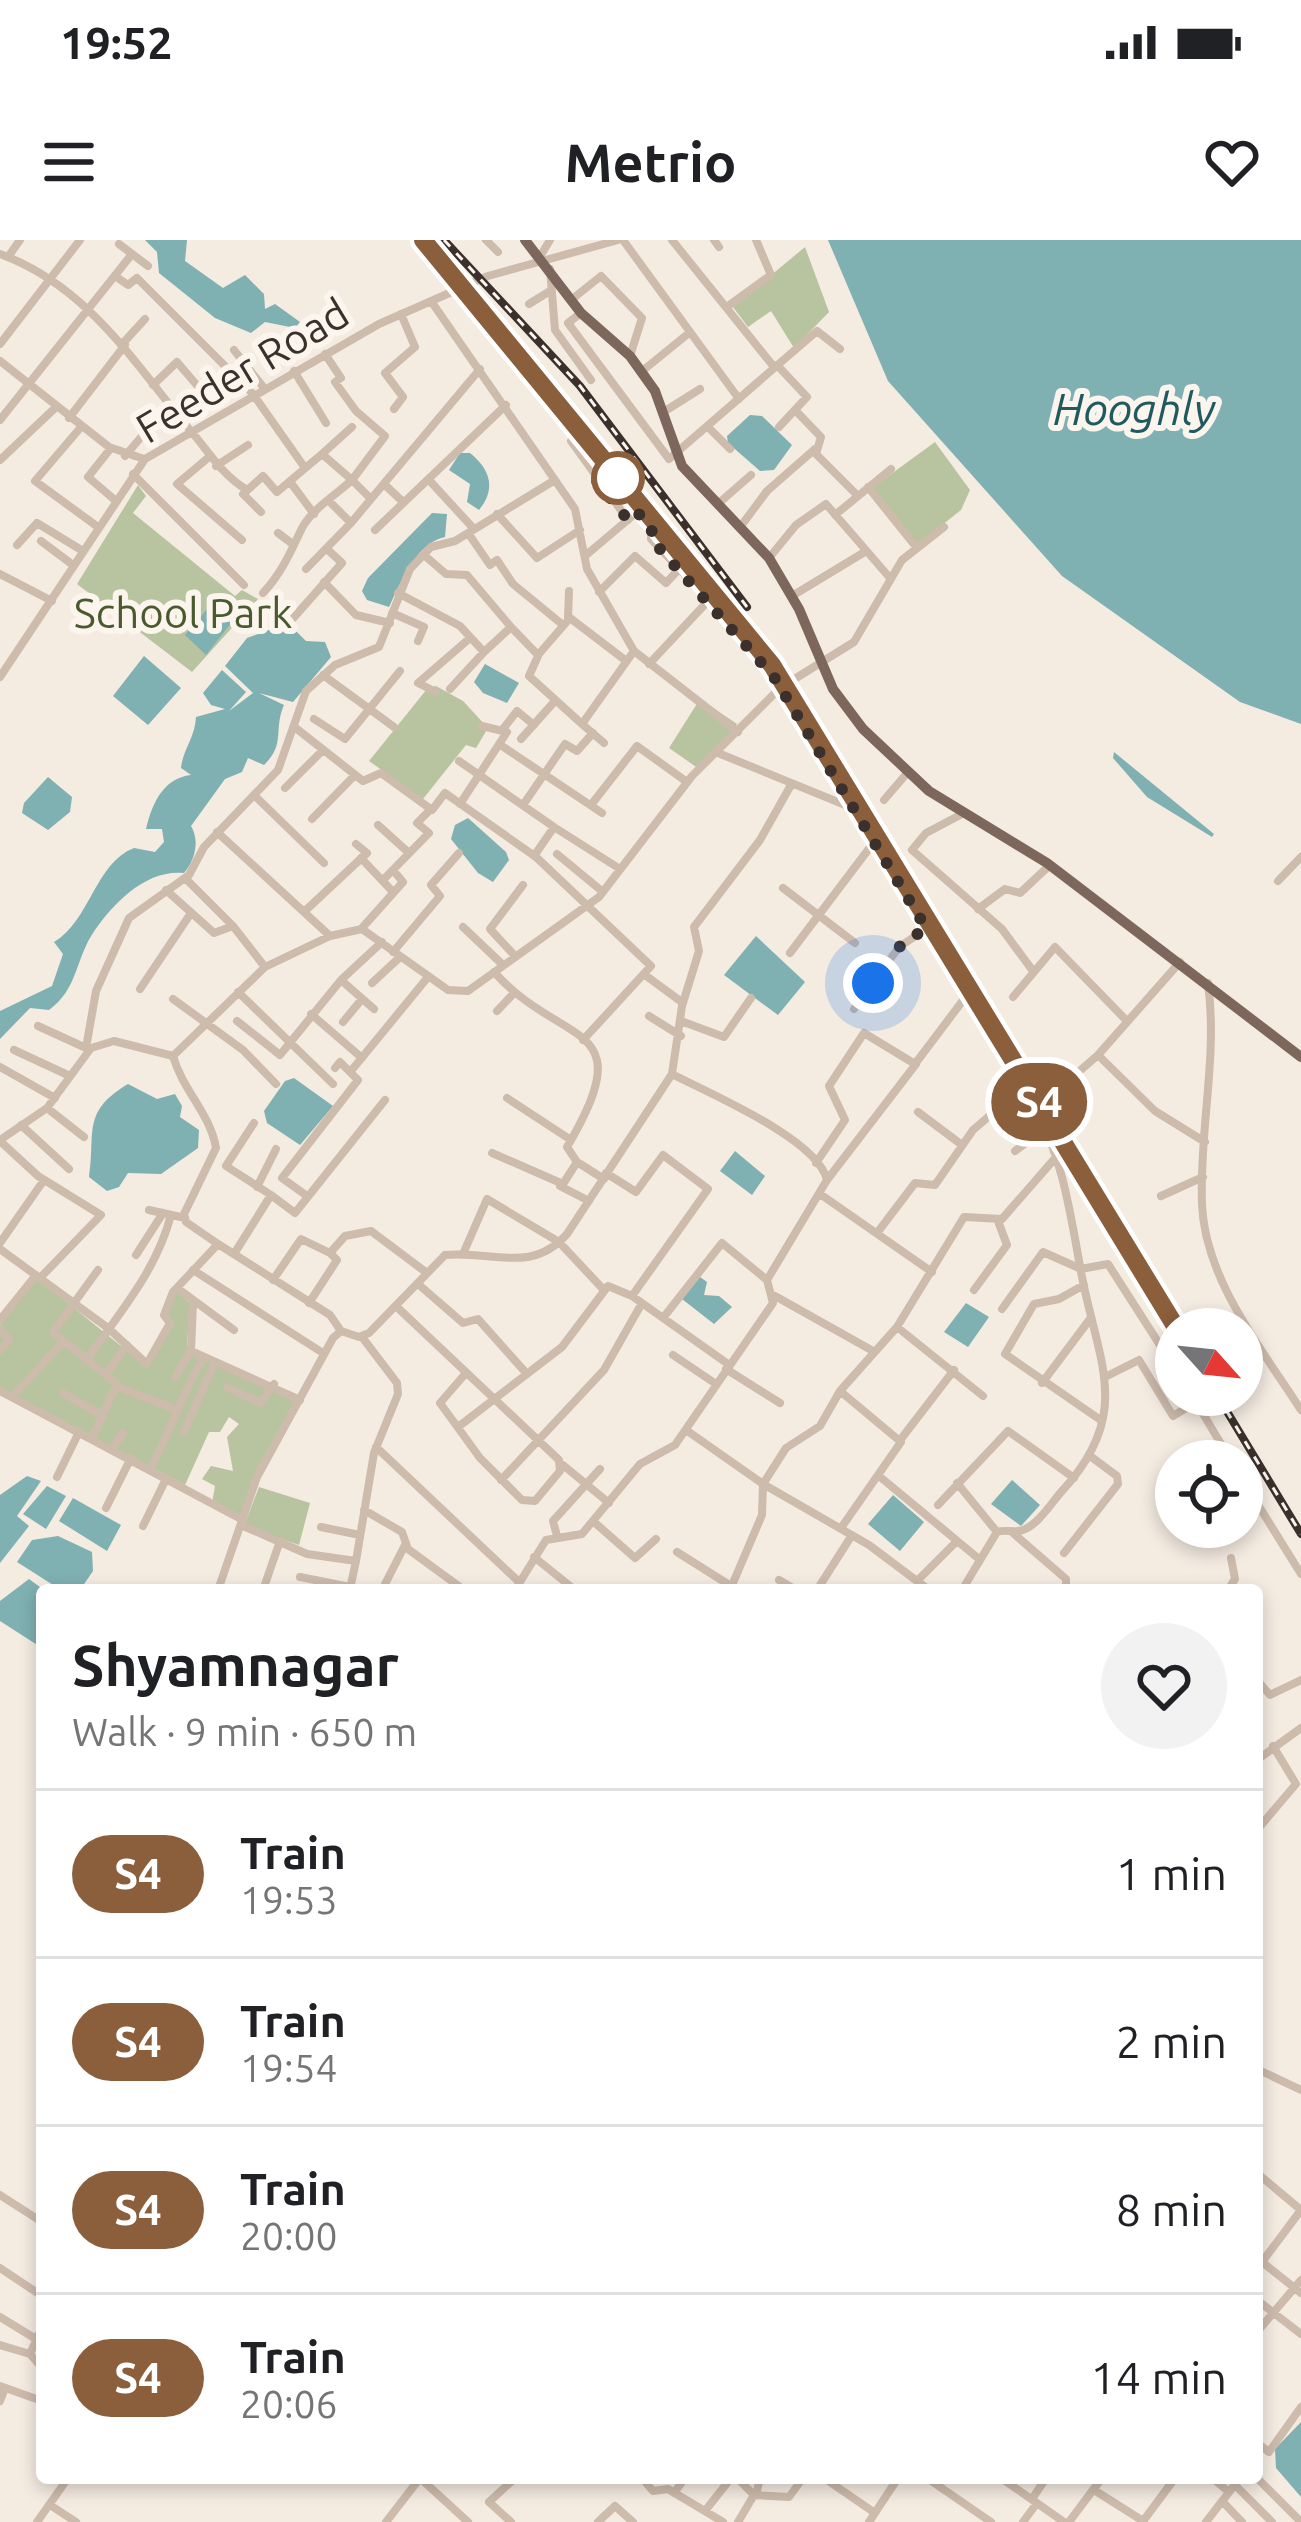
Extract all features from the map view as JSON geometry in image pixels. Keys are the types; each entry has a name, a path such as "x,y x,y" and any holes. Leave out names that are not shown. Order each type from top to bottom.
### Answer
{"main road":[{"path":"525,240 581,313 629,356 665,411 675,454 769,558 842,704 908,772 1050,865 1301,1057"}],"street":[{"path":"20,240 2,256 50,281 90,310 125,344 216,466 247,490"},
{"path":"0,344 80,240"},
{"path":"486,240 498,252"},
{"path":"550,240 545,262 561,343 591,380"},
{"path":"620,240 739,399"},
{"name":"Feeder Road","path":"0,677 145,459 400,314 488,276 620,240"},
{"path":"672,240 807,397 779,427"},
{"path":"680,249 691,240"},
{"path":"728,306 771,275 760,241"},
{"path":"119,244 148,266"},
{"path":"0,420 131,254"},
{"path":"115,276 128,285 137,278 254,394 305,468"},
{"path":"571,300 601,276 642,318 629,356"},
{"path":"529,304 550,291"},
{"path":"431,301 575,509 584,556 598,592 634,651 738,732"},
{"path":"581,313 568,322 669,459 818,330 840,350"},
{"path":"394,409 404,397 385,373 415,347 400,314"},
{"path":"69,418 145,319"},
{"path":"641,372 689,334"},
{"path":"234,350 264,388"},
{"path":"263,593 285,569 286,554 314,514 352,480 385,436 356,411 335,382 341,378 325,354"},
{"path":"0,361 112,448 145,459"},
{"path":"153,385 177,362 201,390"},
{"path":"307,569 351,524 480,368"},
{"path":"294,371 326,424"},
{"path":"665,411 700,389"},
{"path":"375,530 506,405"},
{"path":"0,460 55,408"},
{"path":"741,526 766,490 815,449 821,437 795,410"},
{"path":"81,427 35,481 98,527"},
{"path":"261,512 243,494 247,490 263,476 277,491 292,483 352,427"},
{"path":"709,428 730,449"},
{"path":"125,456 148,429"},
{"path":"571,441 628,520"},
{"path":"216,466 248,445"},
{"path":"112,448 88,477 116,500"},
{"path":"815,449 859,496"},
{"path":"322,454 371,499"},
{"path":"209,457 177,484 242,539"},
{"path":"835,515 891,469"},
{"path":"133,474 244,586"},
{"path":"719,503 751,475"},
{"path":"429,480 471,531 490,565 497,560 513,584 625,660"},
{"path":"0,1320 101,1215 44,1180 0,1140 47,1108 88,1048 96,991 122,929 139,907 185,878 218,832 278,770 296,729 295,712 323,675 379,647 398,593 424,555 555,480"},
{"path":"292,483 314,514"},
{"path":"384,484 402,501"},
{"path":"868,488 916,548"},
{"path":"329,500 351,524"},
{"path":"769,558 821,505 890,578"},
{"path":"584,556 637,512 652,528 651,539 709,600 780,688 1023,1087 1057,1156 1090,1318 1107,1376 1102,1421 1090,1456 1074,1478 1030,1526 1002,1531 965,1584"},
{"path":"497,514 537,558 580,530"},
{"path":"17,544 37,523 82,550"},
{"path":"361,929 457,993 494,972 591,904 687,782 780,688 854,642 890,578 916,548 944,527"},
{"path":"278,533 294,545"},
{"path":"41,541 74,565"},
{"path":"288,624 342,562 327,549"},
{"path":"792,596 863,553"},
{"path":"424,555 446,574 467,575 538,656"},
{"path":"598,592 635,556 666,583 680,569"},
{"path":"0,574 52,601"},
{"path":"324,582 356,615 424,627 418,641"},
{"path":"569,591 566,621 538,656 529,676 604,743"},
{"path":"398,593 470,638 484,652"},
{"path":"649,664 709,600"},
{"path":"450,689 511,627"},
{"path":"436,692 418,683 470,638"},
{"path":"582,724 634,651"},
{"path":"314,718 345,739 400,671"},
{"path":"323,675 394,727"},
{"path":"521,739 554,702"},
{"path":"502,730 518,711 534,725"},
{"path":"460,804 507,732 482,726"},
{"path":"296,729 363,782 381,772 431,809"},
{"path":"523,806 565,744 577,751 593,733"},
{"path":"499,744 602,812"},
{"path":"591,805 637,746 687,782"},
{"path":"285,788 323,750"},
{"path":"718,753 854,809"},
{"path":"459,761 620,869"},
{"path":"884,800 908,772"},
{"path":"312,819 355,775"},
{"path":"362,1337 398,1308 445,1256 517,1261 560,1242 672,1074 683,1003 699,951 694,927 760,840 791,785"},
{"path":"435,786 534,856 591,904 651,966 583,1040"},
{"path":"383,880 429,833 417,823 445,793"},
{"path":"254,795 324,863"},
{"path":"965,812 926,833 912,850 1002,929 1033,971"},
{"path":"378,825 410,853"},
{"path":"534,856 554,827"},
{"path":"218,832 306,910 329,937"},
{"path":"790,953 874,842"},
{"path":"306,910 367,853 356,844"},
{"path":"372,983 440,896 431,885 459,854"},
{"path":"556,854 603,892"},
{"path":"1278,881 1301,857"},
{"path":"362,858 393,892"},
{"path":"978,909 1004,889 1020,893 1050,865"},
{"path":"172,1056 265,967 329,937 361,929 404,882 393,870"},
{"path":"185,878 222,909 265,967"},
{"path":"515,956 490,929 524,885"},
{"path":"783,888 855,943"},
{"path":"166,890 189,916 214,933 233,926"},
{"path":"140,988 189,916"},
{"path":"463,927 502,965"},
{"path":"854,1009 899,947 926,928"},
{"path":"237,1021 280,1055 341,980 382,942"},
{"path":"1013,997 1055,947 1126,1019"},
{"path":"1036,1109 1099,1055 1180,962"},
{"path":"494,972 514,993 583,1040 596,1055 601,1074 596,1097 567,1151 577,1162 636,1192 663,1155 708,1189 632,1296"},
{"path":"645,975 683,1003"},
{"path":"351,1071 428,977"},
{"path":"341,980 374,1009"},
{"path":"1208,982 1213,1041 1202,1208 1218,1272 1301,1410"},
{"path":"238,992 333,1084"},
{"path":"497,1011 514,993"},
{"path":"767,1280 827,1180 967,995"},
{"path":"681,1022 724,1037 751,998"},
{"path":"173,999 209,1023 276,1084"},
{"path":"343,1022 362,999"},
{"path":"311,1014 362,1058"},
{"path":"649,1016 681,1036"},
{"path":"38,1026 88,1048 114,1041 172,1056"},
{"path":"816,1163 843,1128 844,1116 829,1089 863,1033 917,1063"},
{"path":"14,1050 70,1076"},
{"path":"1099,1055 1155,1112 1205,1142"},
{"path":"172,1056 182,1087 207,1120 216,1148 185,1218"},
{"path":"308,1196 283,1178 358,1080 340,1063 335,1068"},
{"path":"0,1067 55,1098"},
{"path":"672,1074 745,1107 816,1163 827,1180"},
{"path":"877,1233 914,1184 935,1185 962,1145 1023,1087"},
{"path":"507,1098 571,1140"},
{"path":"254,1123 226,1166 295,1213 385,1100"},
{"path":"47,1108 84,1137"},
{"path":"918,1112 962,1145"},
{"path":"21,1125 69,1169"},
{"path":"1015,1151 1046,1128"},
{"path":"257,1186 276,1149"},
{"path":"492,1153 589,1201"},
{"path":"998,1221 1057,1156"},
{"path":"559,1185 577,1162"},
{"path":"1161,1196 1203,1178"},
{"path":"44,1180 1,1249 108,1328 146,1364 170,1323 165,1309 177,1288 218,1244"},
{"path":"820,1193 932,1272"},
{"path":"233,1254 271,1196"},
{"path":"462,1255 487,1199 560,1242 603,1289"},
{"path":"149,1210 185,1218 194,1232 336,1319 341,1331"},
{"path":"136,1255 167,1214"},
{"path":"86,1361 140,1287 167,1214"},
{"path":"732,1584 758,1526 764,1484 791,1442 820,1426 840,1391 897,1327 964,1217 998,1221"},
{"path":"974,1290 1007,1245 998,1221"},
{"path":"330,1253 345,1236 371,1232 427,1273"},
{"path":"273,1280 301,1239 330,1253 337,1260 309,1303"},
{"path":"663,1318 722,1243 767,1280 774,1296 873,1351"},
{"path":"1002,1309 1040,1254 1081,1269 1108,1264 1155,1337"},
{"path":"98,1270 53,1332 118,1387 175,1409"},
{"path":"194,1270 323,1353"},
{"path":"418,1284 463,1323 478,1319 526,1373"},
{"path":"1084,1285 1059,1300 1034,1304 1006,1349 1009,1360 1102,1421"},
{"path":"458,1427 562,1347 603,1289 614,1286 780,1402"},
{"path":"177,1288 234,1330"},
{"path":"518,1584 546,1540 582,1534 640,1464 670,1450 774,1296"},
{"path":"175,1377 190,1351 193,1302"},
{"path":"502,1480 604,1370 642,1303"},
{"path":"398,1308 490,1399 609,1503"},
{"path":"1042,1383 1090,1318"},
{"path":"897,1327 982,1396"},
{"path":"0,1330 9,1340 0,1350"},
{"path":"220,1584 257,1477 323,1353 341,1331"},
{"path":"341,1331 362,1337 398,1386 376,1447 351,1584"},
{"path":"12,1396 63,1342"},
{"path":"107,1373 127,1345"},
{"path":"190,1351 274,1384 300,1400"},
{"path":"673,1355 716,1384"},
{"path":"150,1468 204,1358"},
{"path":"1107,1376 1138,1360 1155,1387"},
{"path":"184,1432 215,1362"},
{"path":"842,1528 954,1370"},
{"path":"466,1373 438,1400 502,1480 531,1502 562,1464"},
{"path":"227,1387 260,1403 274,1384"},
{"path":"92,1438 118,1387"},
{"path":"0,1391 307,1554 356,1561"},
{"path":"840,1391 901,1439"},
{"path":"64,1393 103,1416"},
{"path":"686,1430 764,1484 853,1535 921,1584"},
{"path":"938,1504 1012,1430 1074,1478"},
{"path":"57,1477 79,1432"},
{"path":"112,1449 123,1432"},
{"path":"376,1447 515,1584"},
{"path":"1064,1553 1118,1484 1117,1476 1090,1456"},
{"path":"106,1508 131,1458"},
{"path":"557,1536 553,1521 600,1469"},
{"path":"878,1476 979,1559"},
{"path":"143,1526 166,1478"},
{"path":"957,1484 1002,1531 1066,1579 1066,1584"},
{"path":"364,1510 403,1532 405,1545 385,1584"},
{"path":"1263,1513 1301,1574"},
{"path":"594,1522 635,1558 656,1539"},
{"path":"321,1527 360,1535"},
{"path":"821,1584 853,1535"},
{"path":"265,1584 280,1541"},
{"path":"917,1581 955,1543"},
{"path":"405,1545 456,1584"},
{"path":"677,1552 724,1584"},
{"path":"534,1557 568,1584"},
{"path":"1231,1558 1232,1584"},
{"path":"300,1576 333,1584"},
{"path":"779,1580 786,1584"},
{"path":"1263,1687 1270,1695 1301,1680"},
{"path":"1263,1755 1301,1728"},
{"path":"1263,1823 1298,1782 1273,1746"},
{"path":"1263,2072 1301,2090"},
{"path":"1263,2178 1301,2210 1263,2255"},
{"path":"0,2195 36,2218"},
{"path":"1263,2263 1299,2287 1263,2325"},
{"path":"0,2268 36,2292"},
{"path":"1263,2304 1301,2335"},
{"path":"0,2317 36,2339 30,2354"},
{"path":"0,2345 30,2354 36,2361"},
{"path":"0,2401 3,2387 36,2399"},
{"path":"1263,2451 1269,2452 1301,2407"},
{"path":"37,2522 64,2484"},
{"path":"386,2522 415,2484"},
{"path":"427,2484 468,2522"},
{"path":"508,2484 489,2502 511,2522"},
{"path":"648,2484 653,2491 674,2493 723,2522"},
{"path":"674,2493 681,2484"},
{"path":"705,2511 729,2484"},
{"path":"741,2484 755,2495 789,2497 799,2484"},
{"path":"738,2522 758,2484"},
{"path":"833,2484 871,2519 894,2484"},
{"path":"845,2492 850,2484"},
{"path":"936,2484 991,2522"},
{"path":"1010,2484 1066,2522 1098,2484"},
{"path":"1023,2522 1043,2484"},
{"path":"1094,2490 1143,2521 1171,2484"},
{"path":"1262,2484 1293,2520"},
{"path":"1206,2522 1234,2485 1272,2522"},
{"path":"1222,2500 1242,2522"},
{"path":"50,2505 63,2518 76,2522"},
{"path":"598,2522 615,2506 633,2522"},
{"path":"1045,2522 1051,2512"}],"green space":[{"path":"805,247 829,312 794,348 771,311 748,327 733,307"},
{"path":"935,442 970,490 961,510 917,545 872,488"},
{"name":"School Park","path":"138,485 146,496 133,513 235,596 242,590 258,599 192,672 77,584"},
{"path":"436,686 463,701 488,728 476,748 466,745 423,799 369,761 427,689"},
{"path":"700,699 737,724 702,771 669,748"},
{"path":"37,1278 147,1367 174,1324 167,1314 176,1291 190,1303 187,1345 192,1355 296,1400 257,1469 240,1516 212,1503 215,1486 202,1479 211,1466 233,1471 227,1437 239,1424 229,1417 220,1432 209,1432 185,1485 0,1388 0,1325"},
{"path":"259,1487 310,1503 299,1545 244,1526"}],"water":[{"path":"145,240 187,240 185,261 223,288 245,275 264,294 265,309 275,304 300,322 295,328 265,322 251,333 215,318 159,273 157,252"},
{"name":"Hooghly","path":"828,240 1301,240 1301,724 1240,702 1062,576 888,381"},
{"path":"750,415 762,416 792,445 774,470 760,471 728,443 727,436"},
{"path":"460,453 470,453 487,473 488,495 479,510 467,502 470,484 449,470"},
{"path":"432,513 447,514 445,537 418,555 389,607 367,600 362,591 368,578"},
{"path":"220,594 243,608 206,655 185,635"},
{"path":"277,627 295,630 306,641 325,642 331,657 293,702 259,693 284,705 271,757 264,765 248,758 242,772 225,779 191,826 195,850 184,873 157,876 121,899 89,941 59,1001 49,1010 30,1008 0,1039 0,1011 52,986 63,954 54,942 76,921 110,866 134,848 155,852 164,842 162,829 146,829 155,802 173,781 191,775 181,768 196,717 225,709 211,705 203,693 222,670 246,692 229,711 253,693 225,666 247,638"},
{"path":"144,656 181,688 148,725 113,696"},
{"path":"485,664 519,683 507,703 483,693 474,682"},
{"path":"1114,752 1212,837 1147,797 1113,758"},
{"path":"48,777 72,797 70,812 48,830 22,813 24,803"},
{"path":"468,818 506,852 509,860 493,882 478,873 451,839 455,825"},
{"path":"756,936 805,982 778,1015 724,975"},
{"path":"294,1078 333,1106 300,1145 267,1123 264,1111 285,1081"},
{"path":"128,1084 157,1099 175,1094 182,1106 180,1117 199,1130 198,1148 161,1174 128,1173 119,1187 107,1191 89,1177 94,1124 103,1104"},
{"path":"735,1151 765,1176 752,1195 720,1171"},
{"path":"700,1277 707,1282 704,1295 719,1296 732,1307 714,1324 682,1299"},
{"path":"966,1303 989,1317 968,1347 944,1332"},
{"path":"27,1476 41,1481 17,1516 29,1526 0,1563 0,1495"},
{"path":"1012,1480 1040,1505 1021,1526 991,1504"},
{"path":"47,1486 66,1496 46,1529 23,1514"},
{"path":"893,1495 924,1522 900,1551 868,1524"},
{"path":"73,1498 121,1525 107,1551 59,1521"},
{"path":"58,1536 92,1552 93,1571 84,1584 52,1584 17,1562 32,1540"},
{"path":"29,1579 36,1584 36,1644 0,1621 0,1601"},
{"path":"1301,2422 1301,2497 1276,2468 1275,2449"}],"railway":[{"path":"423,240 772,665 1164,1308"},
{"path":"444,240 580,386 747,607"},
{"path":"1230,1416 1301,1534"}],"train":[{"name":"S4","path":"423,240 752,636 1164,1308"}],"route":[{"path":"618,478 597,481 628,520 637,512 652,528 651,539 774,677 926,928 899,947 873,983"}]}
